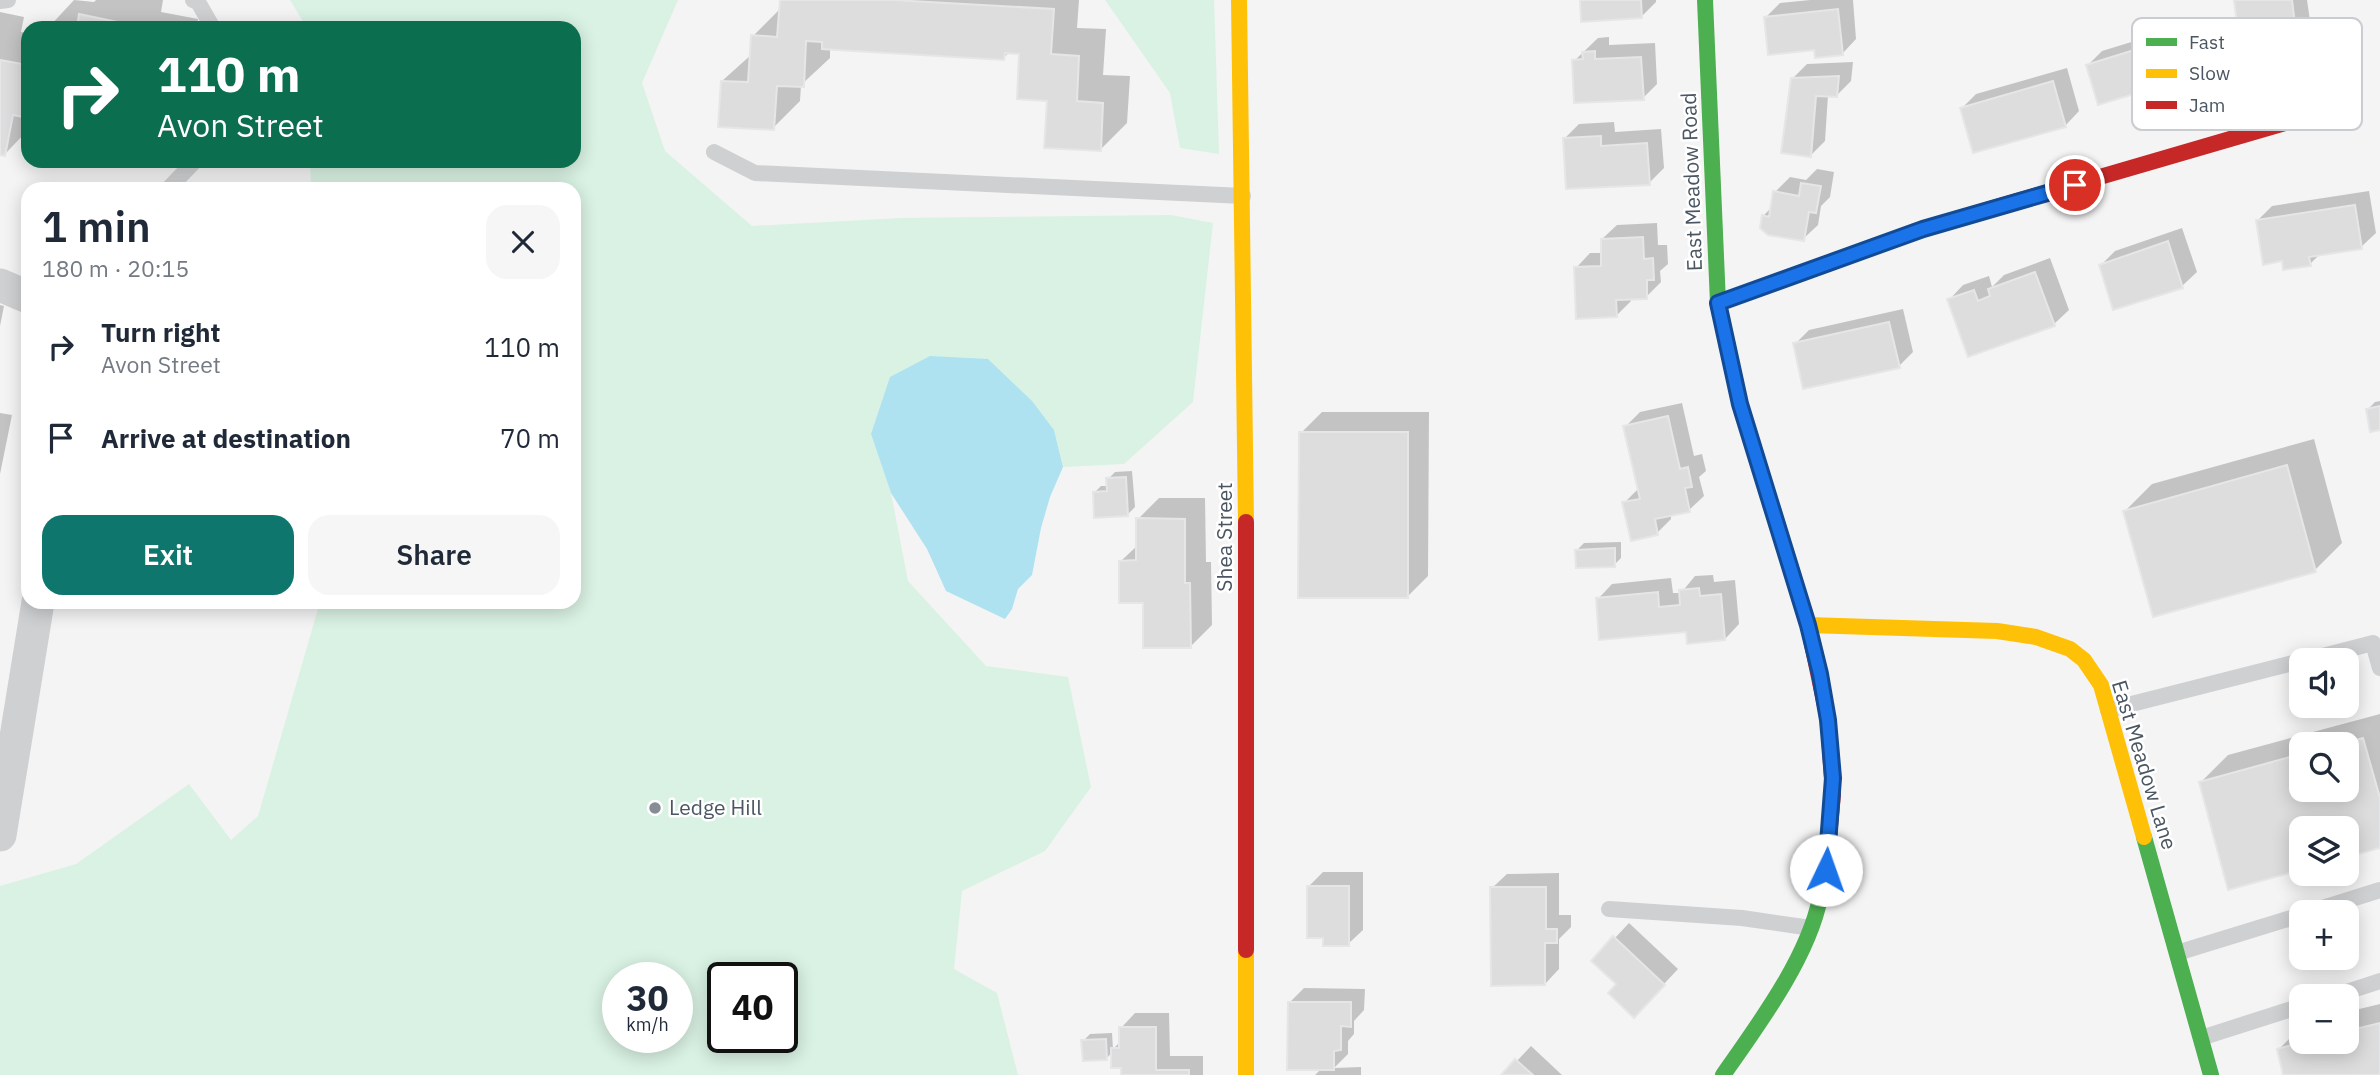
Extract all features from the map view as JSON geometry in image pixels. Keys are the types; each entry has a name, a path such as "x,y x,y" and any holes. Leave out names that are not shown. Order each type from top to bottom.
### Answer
{"street":[{"name":"Shea Street","path":"1238,0 1246,411 1246,1075"},
{"name":"East Meadow Road","path":"1705,0 1718,303 1740,404 1808,625 1828,720 1833,794 1826,870 1816,920 1774,1001 1723,1075"},
{"path":"1718,303 1923,229 2261,130"},
{"path":"0,285 21,294"},
{"path":"0,835 37,609"},
{"name":"East Meadow Lane","path":"1808,625 1965,629 2046,640 2070,649 2083,659 2101,685 2211,1075"}],"lane":[{"path":"0,1 8,0"},
{"path":"197,1 209,21"},
{"path":"714,152 755,173 1243,196"},
{"path":"175,182 188,168"},
{"path":"2354,648 2374,643 2380,668"},
{"path":"2108,710 2289,664"},
{"path":"2348,900 2380,890"},
{"path":"1609,909 1742,918 1811,928"},
{"path":"2176,953 2289,919"},
{"path":"2359,988 2380,981"},
{"path":"2200,1038 2289,1010"}],"green space":[{"path":"290,0 678,0 642,83 665,151 752,226 902,218 1171,215 1213,223 1193,402 1124,464 1063,467 1054,430 871,434 891,493 908,581 986,666 1068,677 1091,787 1045,851 962,891 954,969 997,993 1018,1075 0,1075 0,886 76,864 189,784 231,840 258,816 318,609 581,609 581,182 311,182 310,168 581,168 581,21 303,21"},
{"path":"1105,0 1214,0 1219,154 1180,148 1170,93"}],"water":[{"path":"930,356 988,359 1032,401 1054,430 1063,467 1041,528 1032,575 1018,589 1012,609 1005,619 946,591 927,549 891,493 871,434 890,377"}],"building":[{"path":"780,0 893,0 1054,9 1051,54 1079,56 1077,101 1103,103 1101,151 1044,148 1047,101 1017,99 1019,54 1005,53 1004,60 822,49 822,42 806,41 804,87 777,86 774,130 718,127 721,81 748,82 751,35 777,37"},
{"path":"1580,0 1641,0 1642,18 1581,22"},
{"path":"2234,0 2292,0 2294,18 2236,18"},
{"path":"1838,9 1843,55 1815,58 1814,50 1768,55 1764,17"},
{"path":"79,14 113,21 78,21"},
{"path":"1595,51 1595,59 1641,57 1644,100 1574,103 1572,60 1583,59 1582,52"},
{"path":"2132,51 2132,95 2098,105 2086,65"},
{"path":"0,60 21,64 21,117 13,115 5,156 0,155"},
{"path":"1839,76 1837,97 1816,96 1811,157 1781,153 1791,78"},
{"path":"2053,81 2066,127 1973,153 1960,108"},
{"path":"1601,136 1601,146 1647,143 1650,185 1566,189 1563,138"},
{"path":"1801,183 1821,186 1816,213 1809,212 1804,241 1768,235 1760,228 1762,215 1769,217 1773,191 1799,196"},
{"path":"2355,205 2362,249 2309,257 2311,266 2283,270 2282,261 2263,265 2256,220"},
{"path":"1643,237 1644,259 1653,258 1654,280 1647,280 1647,299 1616,300 1617,317 1576,319 1574,267 1601,266 1601,239"},
{"path":"2168,241 2183,288 2113,310 2099,265"},
{"path":"2035,272 2055,326 1968,357 1947,299 1974,290 1978,301 1990,296 1988,289"},
{"path":"1889,322 1900,368 1803,389 1793,343"},
{"path":"2380,406 2380,430 2370,432 2366,409"},
{"path":"1668,416 1680,469 1688,467 1692,487 1685,488 1690,512 1655,519 1658,535 1631,541 1622,502 1640,499 1623,426"},
{"path":"1299,432 1408,432 1408,598 1298,598"},
{"path":"2287,465 2316,572 2153,617 2123,511"},
{"path":"1126,477 1128,516 1094,518 1093,492 1107,491 1106,478"},
{"path":"1136,518 1185,519 1185,583 1190,583 1191,648 1143,648 1143,603 1119,603 1119,561 1136,560"},
{"path":"1615,548 1615,567 1576,568 1575,550"},
{"path":"1699,588 1700,596 1721,594 1725,640 1687,644 1686,632 1599,640 1596,598 1658,592 1659,607 1680,605 1679,590"},
{"path":"2363,738 2380,798 2380,848 2359,854 2359,816 2289,816 2289,873 2228,890 2199,782 2289,757 2289,802 2359,802 2359,739"},
{"path":"1307,886 1349,886 1349,946 1323,946 1323,938 1307,938"},
{"path":"1490,887 1546,887 1546,929 1557,929 1557,943 1545,943 1545,985 1491,986"},
{"path":"1613,936 1665,985 1634,1018 1608,993 1616,984 1591,961"},
{"path":"1288,1002 1351,1002 1351,1027 1341,1026 1341,1050 1334,1051 1334,1070 1287,1070"},
{"path":"2380,1023 2380,1075 2283,1075 2277,1049 2289,1046 2289,1054 2359,1054 2359,1028"},
{"path":"1119,1027 1156,1027 1156,1070 1189,1070 1189,1075 1121,1075 1121,1068 1111,1068 1111,1048 1119,1048"},
{"path":"1106,1039 1107,1060 1083,1061 1081,1040"},
{"path":"1515,1059 1533,1075 1501,1075"}],"traffic: fast":[{"path":"1705,0 1718,303 1740,404 1789,562"},
{"path":"2144,837 2211,1075"},
{"path":"1723,1075 1766,1013 1793,967 1805,944 1820,898"}],"traffic: slow":[{"path":"1239,0 1246,522"},
{"path":"1718,303 1923,229 1990,209"},
{"path":"1808,625 1997,631 2036,637 2070,649 2084,660 2101,685 2144,837"},
{"path":"1246,950 1246,1075"}],"traffic: jam":[{"path":"1990,209 2261,130"},
{"path":"1246,522 1246,950"},
{"path":"1789,562 1808,625 1828,720 1833,794 1826,870 1820,898"}],"place":[{"name":"Ledge Hill","path":"655,808"}],"route":[{"path":"1826,870 1833,778 1828,720 1820,674 1808,625 1740,404 1718,303 1923,229 2075,185"}]}
